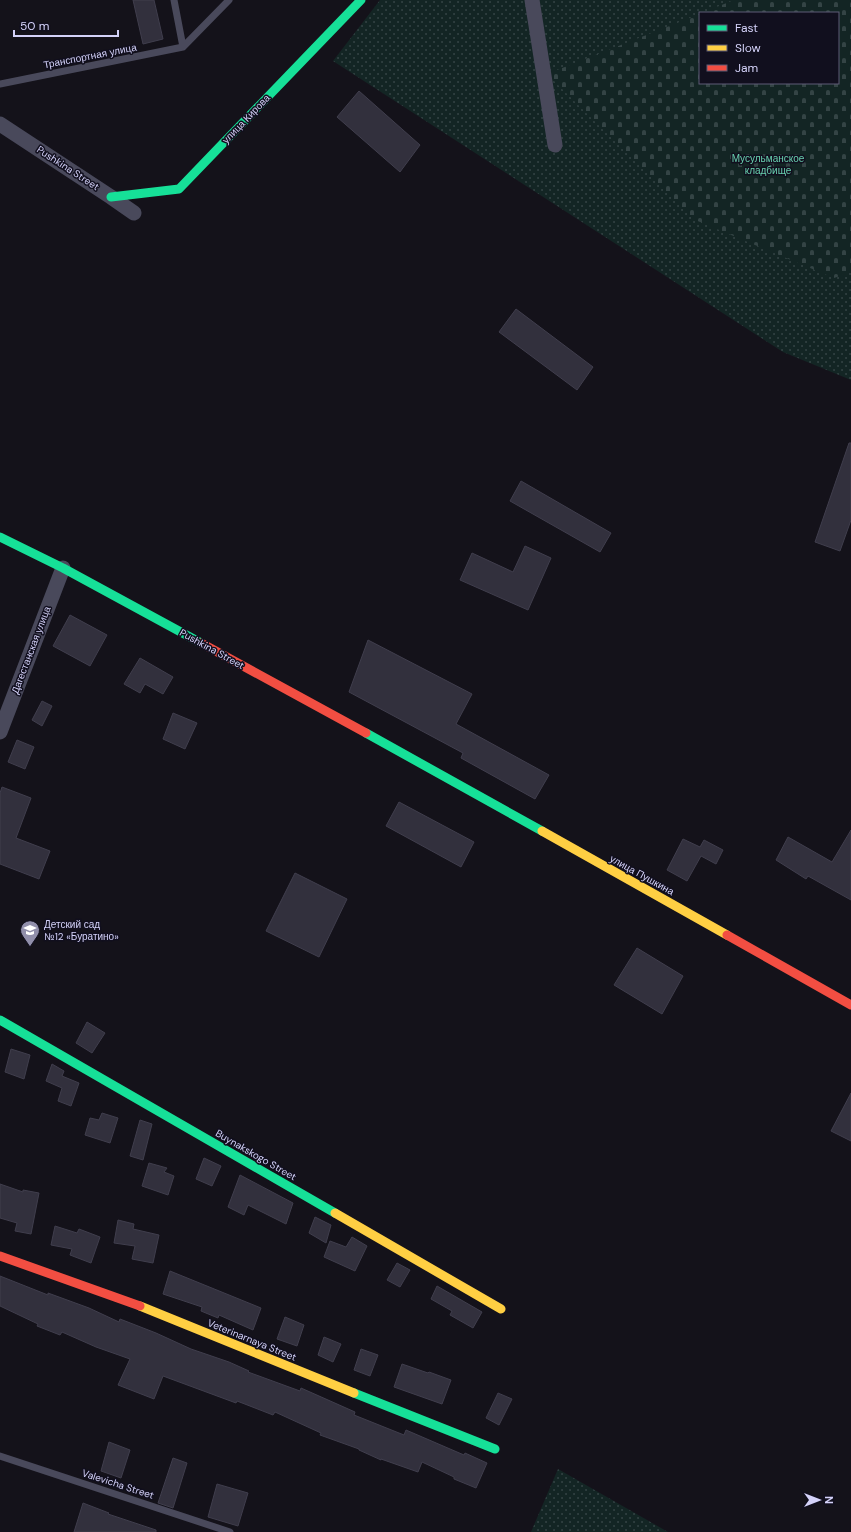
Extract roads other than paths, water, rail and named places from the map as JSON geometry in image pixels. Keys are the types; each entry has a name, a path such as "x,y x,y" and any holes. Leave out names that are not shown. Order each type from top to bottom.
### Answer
{"street":[{"name":"улица Кирова","path":"112,197 178,189 361,0"},
{"path":"532,0 555,145"},
{"name":"Pushkina Street","path":"0,124 112,197 134,214"},
{"name":"Pushkina Street","path":"0,537 63,568 430,768 851,1005"},
{"name":"Дагестанская улица","path":"0,732 63,568"},
{"name":"Buynakskogo Street","path":"0,1020 501,1309"},
{"name":"Veterinarnaya Street","path":"0,1256 141,1307 495,1449"}],"lane":[{"path":"174,0 183,47"},
{"path":"183,47 228,0"},
{"name":"Транспортная улица","path":"0,84 183,47"},
{"name":"Valevicha Street","path":"0,1456 230,1532"}],"place":[{"name":"Детский сад №12 «Буратино»","path":"30,947"}],"park label":[{"name":"Мусульманское кладбище","path":"768,164"}]}
